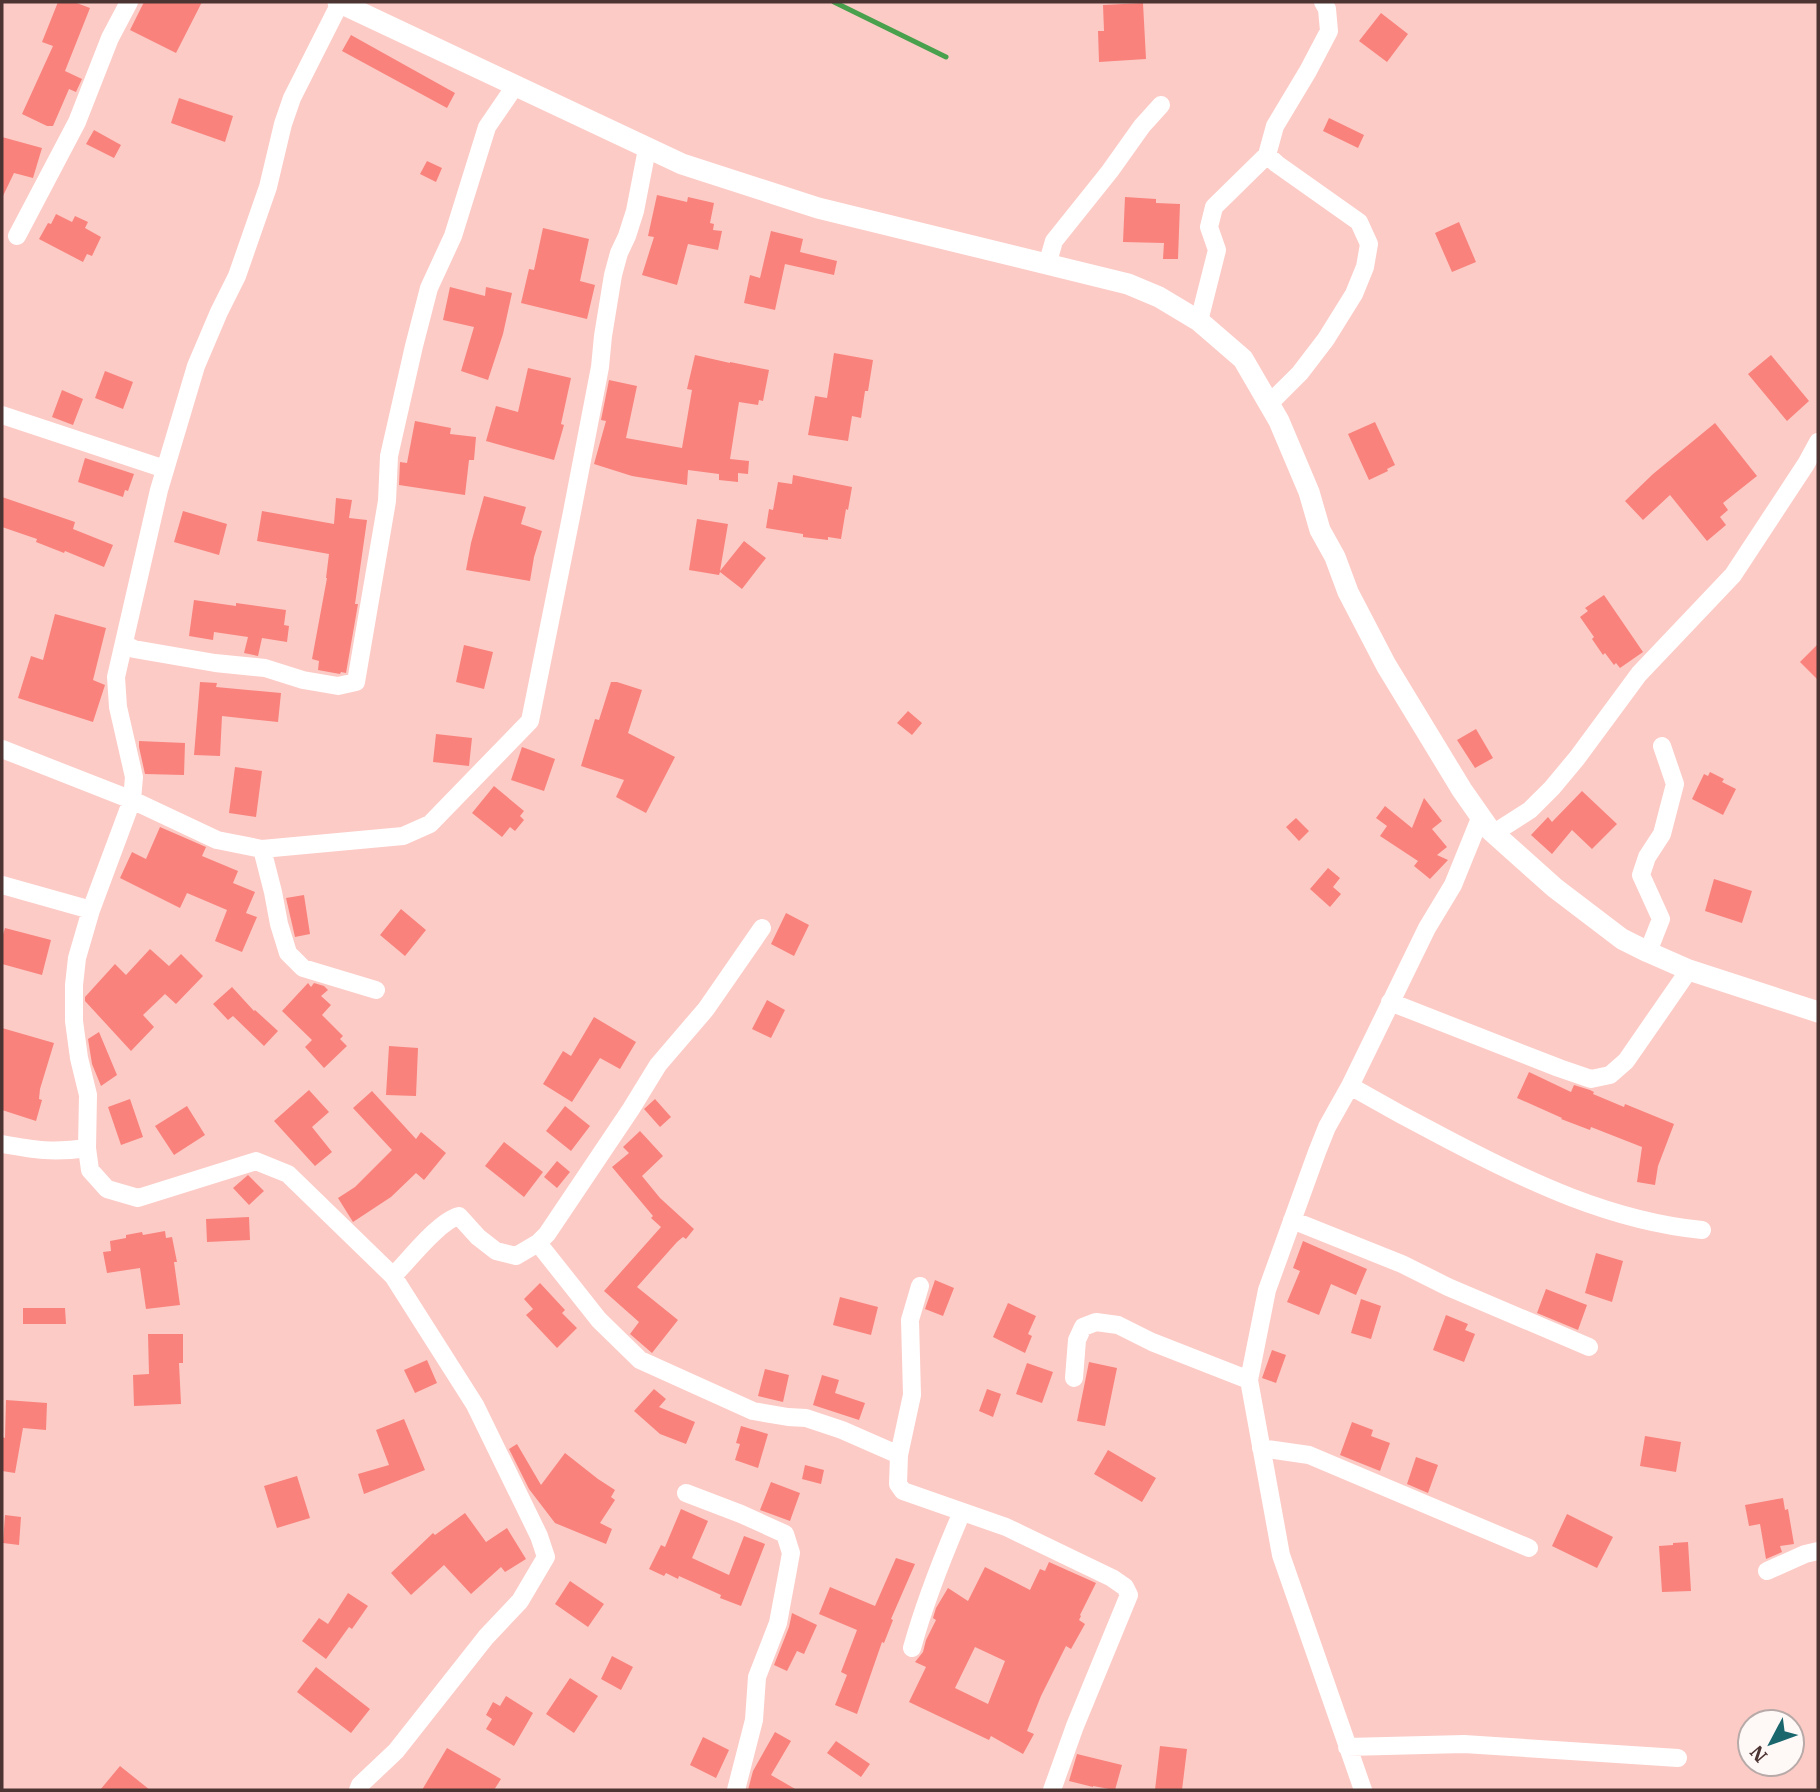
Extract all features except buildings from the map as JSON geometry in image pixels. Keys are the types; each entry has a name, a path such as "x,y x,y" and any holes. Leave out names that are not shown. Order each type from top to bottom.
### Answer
{"street":[{"path":"17,236 77,122 110,38 129,2"},
{"path":"358,1790 396,1751 486,1637 520,1601 546,1557 475,1405 393,1276 288,1174 256,1161 138,1198 107,1189 90,1170 87,1148 88,1095 74,1021 77,958 91,910 132,800 134,777 118,707 116,677 165,469 196,366 237,276 255,225 292,98 339,2 682,164 817,208 1128,284 1159,297 1199,321 1243,359 1270,403 1309,492 1320,530 1335,557 1354,604 1462,790 1488,825 1555,888 1622,939 1689,970 1818,1012"},
{"path":"1199,321 1217,250 1209,227 1214,207 1267,155 1275,127 1329,31 1327,9 1323,2"},
{"path":"124,644 134,649 215,663 265,668 303,680 338,686 356,682 387,501 389,456 429,288 453,236 488,127 515,86"},
{"path":"1047,265 1054,241 1161,105"},
{"path":"2,749 132,800 217,840 262,849 403,836 430,824 530,720 587,433 614,275 619,253 635,211 648,149"},
{"path":"1267,155 1359,222 1369,244 1365,267 1354,294 1300,373 1270,403"},
{"path":"2,415 165,469"},
{"path":"1363,1790 1281,1555 1249,1380 1267,1290 1328,1127 1427,928 1488,825 1530,810 1552,788 1639,674 1733,575 1818,442"},
{"path":"1648,953 1661,919 1641,876 1647,857 1662,834 1675,784 1662,746"},
{"path":"262,849 288,953 303,968 376,990"},
{"path":"2,885 91,910"},
{"path":"393,1276 451,1217 459,1216 478,1237 496,1251 516,1256 538,1243 547,1234 658,1065 706,1009 762,928"},
{"path":"1390,1002 1591,1079 1610,1075 1626,1061 1689,970"},
{"path":"1350,1086 1517,1175 1573,1199 1632,1219 1702,1230"},
{"path":"2,1144 62,1152 87,1148"},
{"path":"1292,1220 1402,1264 1448,1287 1589,1347"},
{"path":"538,1243 599,1320 640,1360 753,1410 806,1418 842,1430 899,1455"},
{"path":"920,1286 911,1320 912,1395 899,1455 898,1484 903,1491 1006,1527 1112,1578 1125,1587 1129,1595 1075,1726 1052,1790"},
{"path":"1074,1378 1077,1340 1083,1327 1096,1322 1118,1325 1152,1342 1249,1380"},
{"path":"1261,1448 1309,1455 1529,1549"},
{"path":"686,1493 785,1534 791,1553 778,1623 757,1677 754,1720 737,1790"},
{"path":"912,1648 936,1574 962,1512"},
{"path":"1767,1572 1805,1554 1818,1551"},
{"path":"1347,1746 1464,1744 1678,1758"}],"waterway":[{"path":"834,2 946,57"}]}
